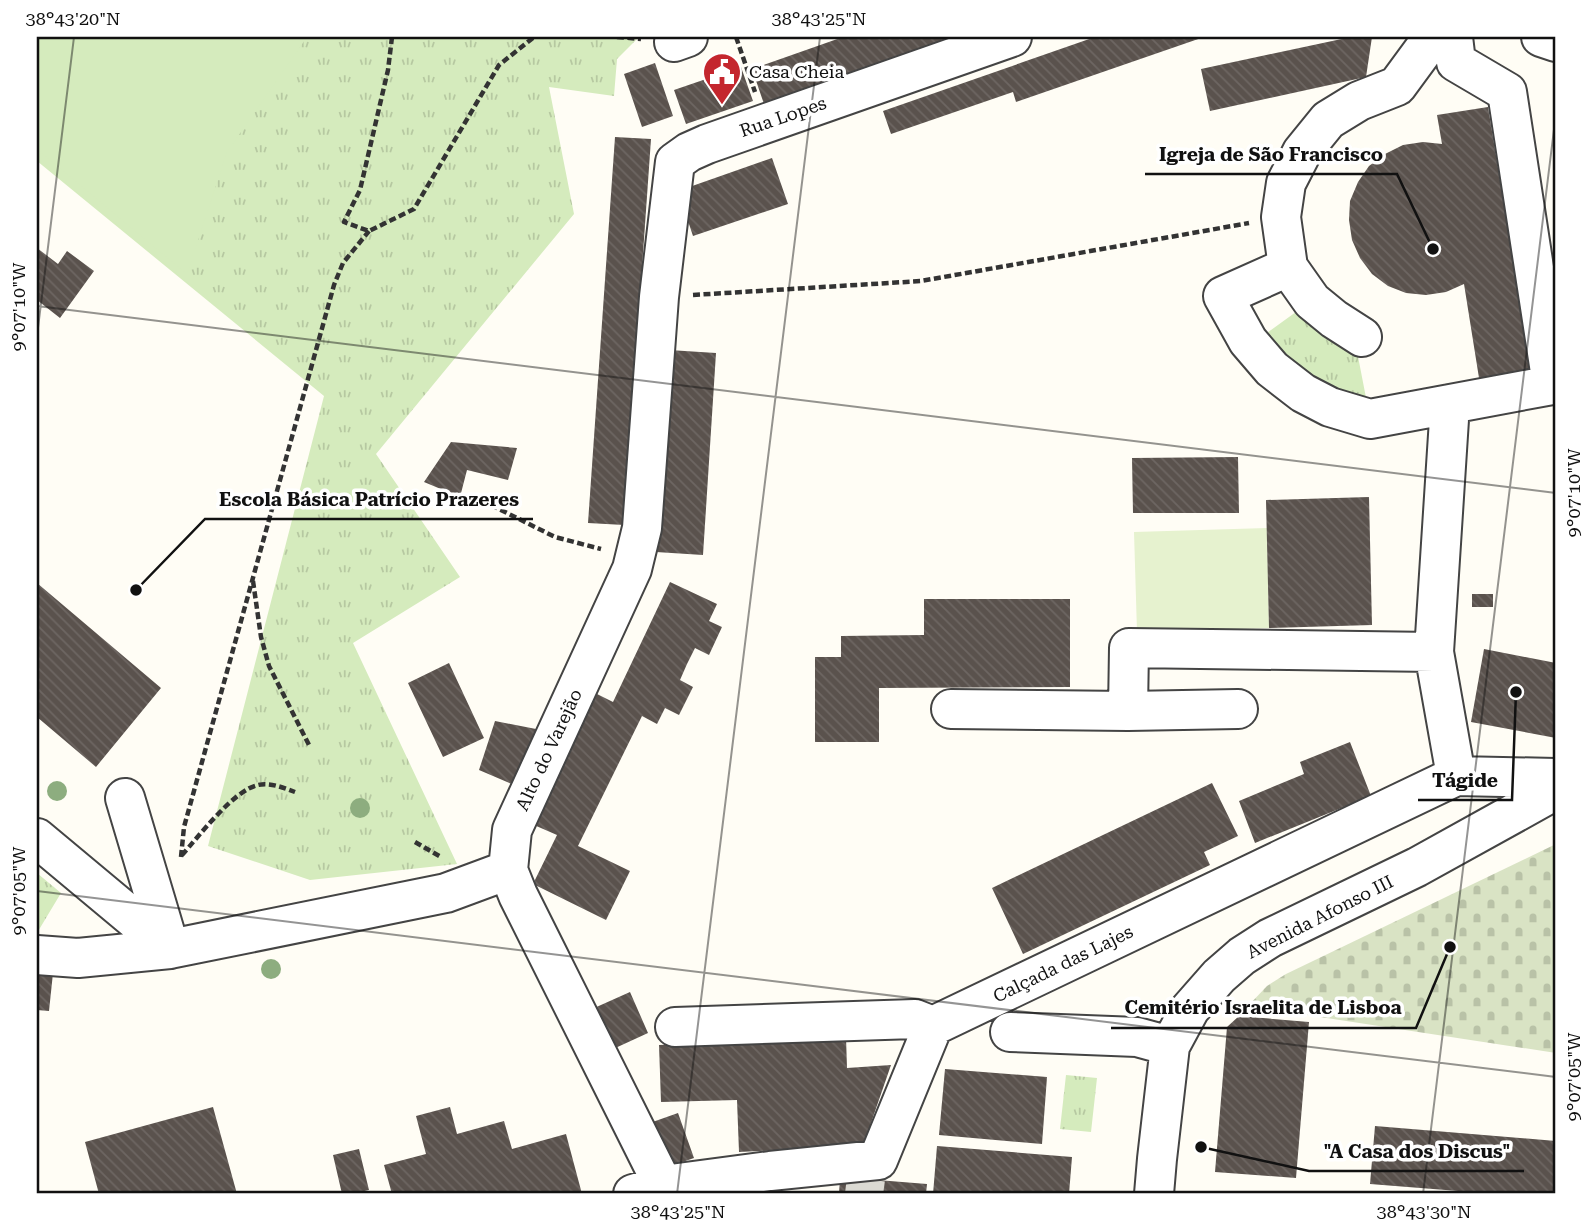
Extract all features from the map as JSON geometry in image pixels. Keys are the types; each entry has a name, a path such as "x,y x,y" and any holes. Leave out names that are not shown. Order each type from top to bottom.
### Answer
{"street":[{"name":"Rua Lopes","path":"675,162 707,144 1012,37"},
{"path":"1362,337 1312,301 1288,267 1281,217 1286,183 1302,152 1328,120 1359,101 1397,86 1433,37"},
{"path":"1288,267 1223,296 1248,341 1272,369 1303,393 1331,407 1370,419 1552,384 1507,92 1456,62 1453,37"},
{"path":"1541,37 1556,42"},
{"name":"Alto do Varejão","path":"508,870 512,830 632,569 642,528 659,297 675,162"},
{"path":"1450,404 1434,652 1456,776"},
{"path":"1128,711 1129,648 1434,652"},
{"path":"951,709 1238,709"},
{"name":"Calçada das Lajes","path":"933,1026 1456,776 1556,778"},
{"name":"Avenida Afonso III","path":"1154,1194 1170,1046 1190,1009 1219,976 1242,956 1270,938 1417,867 1556,790"},
{"path":"125,798 170,949"},
{"path":"37,838 170,949"},
{"path":"37,955 78,958 170,949 446,892 508,870 569,1001 648,1190 771,1171 872,1170 933,1026 915,1019 675,1027"},
{"path":"1010,1032 1136,1038 1170,1046"}],"path":[{"path":"369,231 344,222 360,190 388,70 392,37"},
{"path":"179,870 184,827 334,285 343,263 369,231 414,209 499,65 534,37"},
{"path":"736,37 757,97"},
{"path":"659,297 921,281 1281,217"},
{"path":"491,505 555,537 611,553"},
{"path":"253,579 261,637 269,666 310,747"},
{"path":"181,857 229,804 246,790 259,785 278,786 295,792"}],"green space":[{"path":"37,37 639,37 617,59 614,96 549,87 574,214 376,454 460,577 353,643 457,864 310,880 208,846 324,396 37,161"},
{"path":"41,37 307,37 227,152 187,274 37,149 37,41"},
{"path":"1307,304 1355,341 1368,408 1344,402 1260,338"},
{"path":"1267,528 1269,628 1137,632 1134,532"},
{"path":"1556,844 1556,1053 1248,1006 1267,986 1286,974"},
{"path":"37,873 61,893 37,933"},
{"path":"1066,1075 1097,1078 1091,1132 1060,1129"}],"building":[{"path":"843,37 956,37 764,104 752,69"},
{"path":"1095,37 1204,37 1016,102 1013,92 891,134 883,111"},
{"path":"1351,37 1372,37 1366,77 1210,111 1201,69"},
{"path":"655,63 673,116 642,127 624,74"},
{"path":"741,67 753,101 686,124 674,90"},
{"path":"1488,107 1531,370 1479,378 1464,284 1446,292 1426,295 1406,293 1388,286 1372,274 1360,258 1352,240 1349,220 1350,201 1369,166 1403,145 1423,142 1442,144 1437,115"},
{"path":"615,137 651,139 624,525 588,523"},
{"path":"772,158 788,204 693,236 678,191"},
{"path":"37,248 58,264 67,251 94,271 60,318 37,300"},
{"path":"669,350 716,353 703,555 656,552"},
{"path":"451,442 517,448 508,480 467,470 460,497 424,482"},
{"path":"1238,457 1239,513 1133,513 1132,458"},
{"path":"1369,497 1372,625 1269,628 1266,500"},
{"path":"670,582 717,604 709,621 722,627 709,655 695,648 687,664 680,680 693,687 679,715 665,708 657,724 642,716 578,846 630,871 606,920 533,884 557,835 534,825 597,694 613,702"},
{"path":"37,583 161,688 96,767 37,717"},
{"path":"1472,594 1493,594 1493,607 1472,607"},
{"path":"924,599 1070,599 1070,687 879,688 879,742 815,742 815,657 841,657 841,636 924,635"},
{"path":"1484,649 1556,663 1556,738 1471,722"},
{"path":"449,663 484,738 443,757 408,683"},
{"path":"495,721 536,729 514,785 479,770"},
{"path":"1350,742 1371,796 1255,843 1239,801 1304,774 1300,762"},
{"path":"1212,783 1238,836 1204,852 1210,865 1023,954 992,888"},
{"path":"37,972 53,973 49,1011 37,1010"},
{"path":"630,992 648,1033 611,1050 592,1009"},
{"path":"1239,1016 1309,1022 1296,1178 1215,1172 1227,1027"},
{"path":"846,1037 847,1068 891,1065 863,1146 739,1152 737,1100 661,1102 659,1045"},
{"path":"945,1069 1047,1077 1042,1144 939,1135"},
{"path":"213,1107 237,1194 189,1194 188,1191 174,1194 99,1194 85,1142"},
{"path":"450,1107 457,1134 504,1121 512,1149 566,1134 582,1194 392,1194 384,1165 426,1154 416,1116"},
{"path":"678,1113 694,1158 662,1169 647,1124"},
{"path":"1375,1126 1556,1141 1556,1194 1496,1194 1370,1184"},
{"path":"937,1146 1072,1157 1069,1194 933,1194"},
{"path":"359,1149 369,1190 342,1194 333,1155"},
{"path":"840,1177 927,1184 926,1194 839,1194"}],"tunnel":[{"path":"864,1194 866,1179"}],"place":[{"name":"Casa Cheia","path":"722,106"},
{"name":"Igreja de São Francisco","path":"1433,249"},
{"name":"Escola Básica Patrício Prazeres","path":"136,590"},
{"name":"Tágide","path":"1516,692"},
{"name":"Cemitério Israelita de Lisboa","path":"1450,947"},
{"name":"\"A Casa dos Discus\"","path":"1201,1147"}]}
